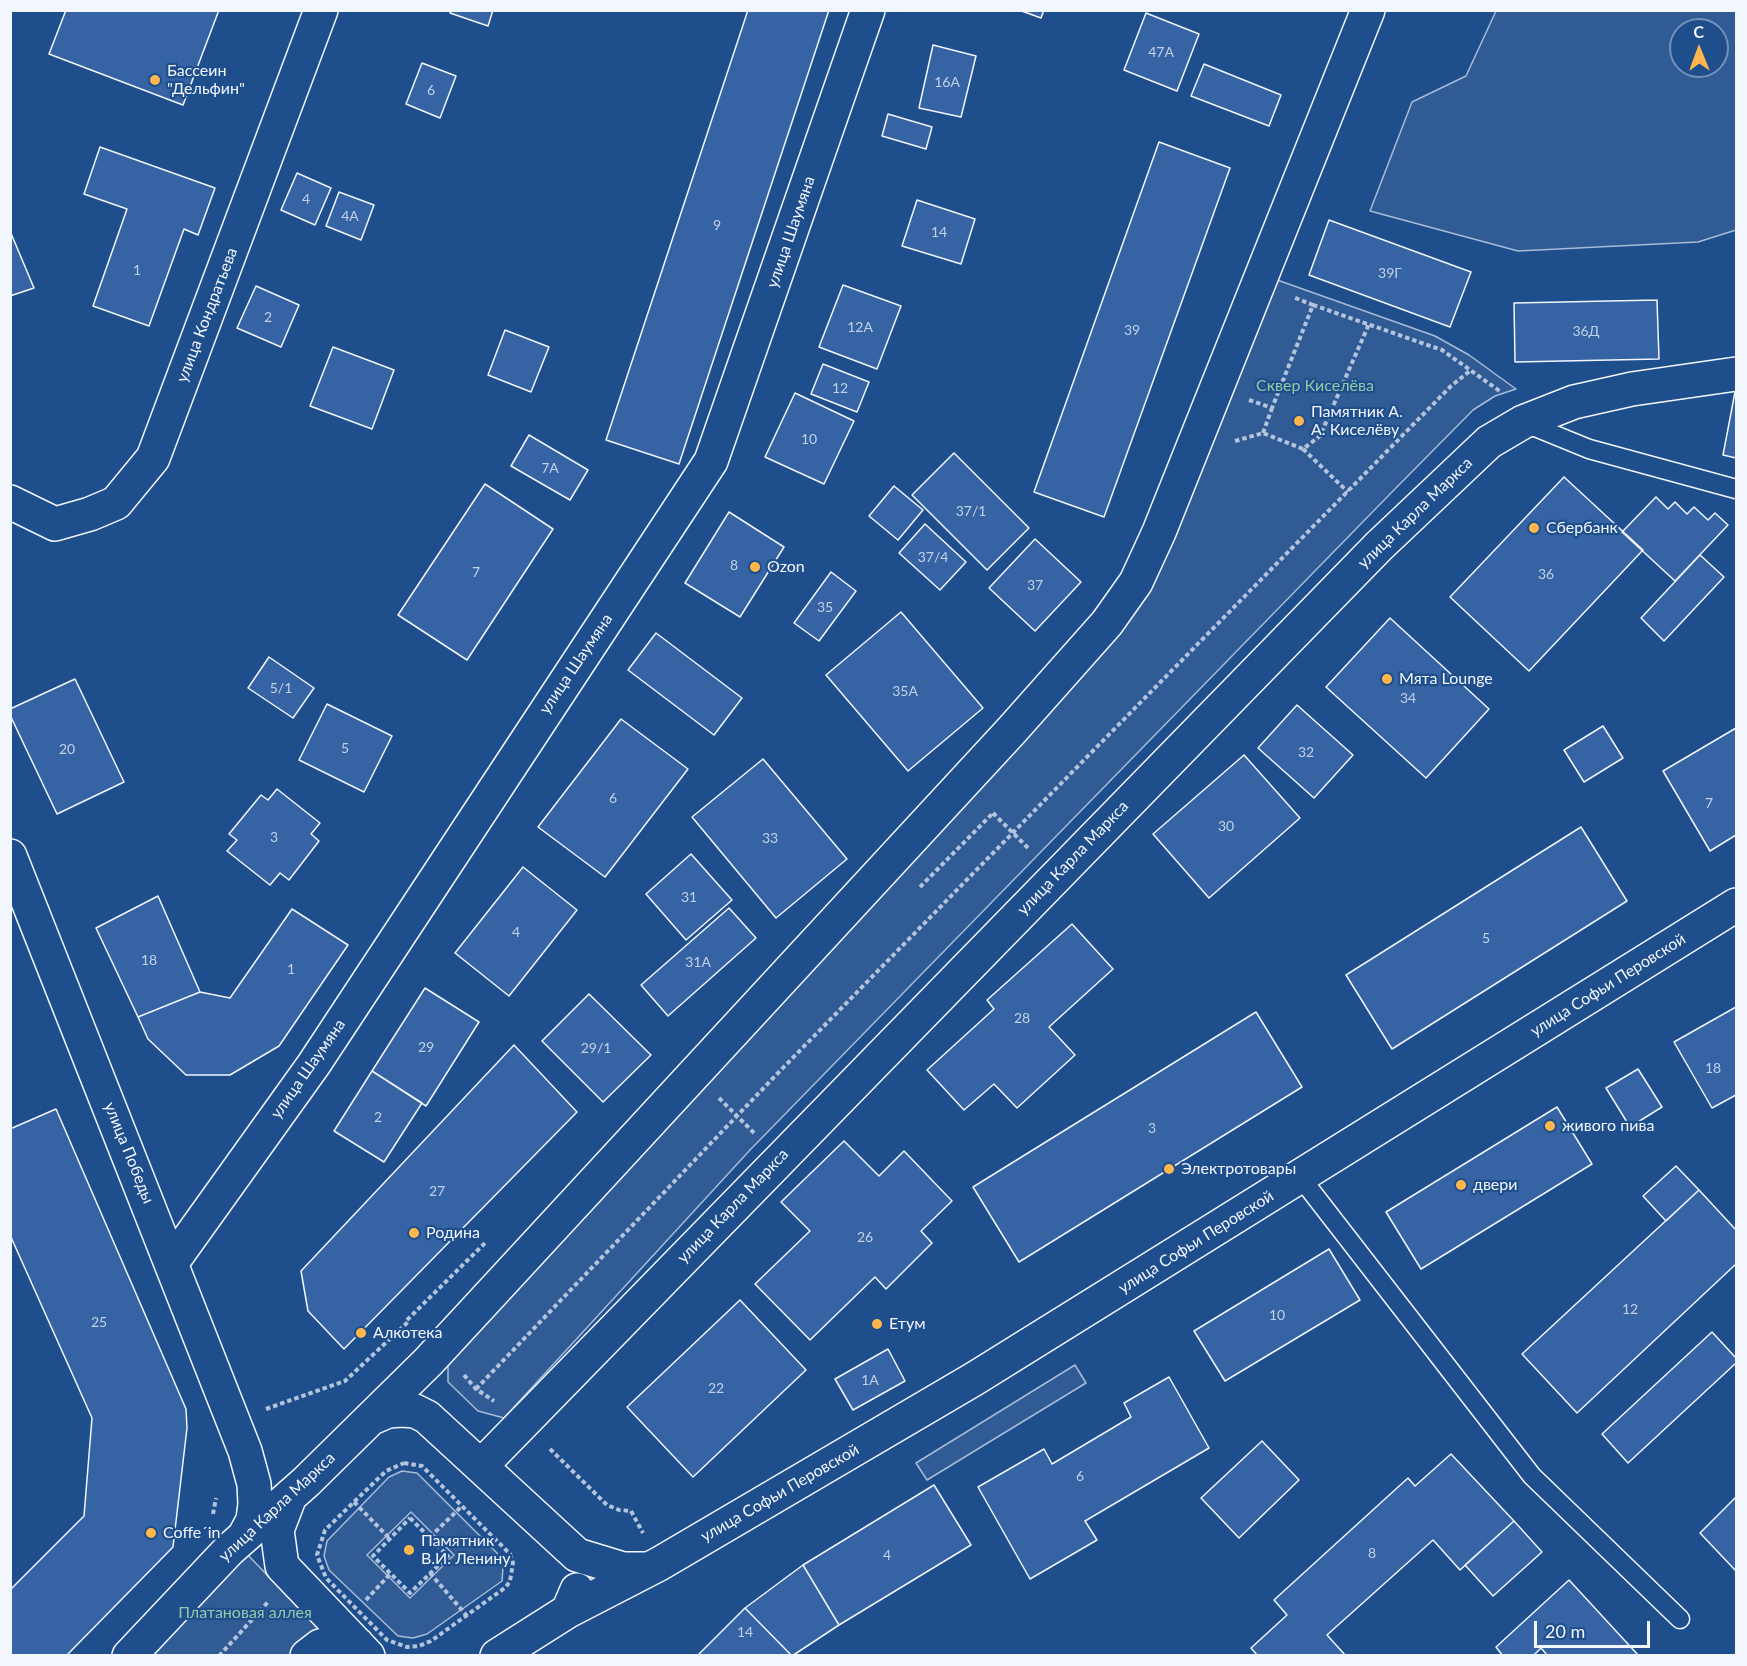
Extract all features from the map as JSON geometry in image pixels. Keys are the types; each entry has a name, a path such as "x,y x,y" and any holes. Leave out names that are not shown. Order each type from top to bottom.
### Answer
{"street":[{"name":"улица Кондратьева","path":"10,502 55,524 90,514 116,503 153,458 321,10"},
{"name":"улица Шаумяна","path":"173,1261 314,1064 711,461 868,10"},
{"name":"улица Карла Маркса","path":"129,1656 255,1527 374,1417 438,1351 1055,683 1107,623 1136,582 1159,532 1368,10"},
{"name":"улица Карла Маркса","path":"481,1466 1379,546 1489,442 1516,410 1737,374"},
{"name":"улица Победы","path":"10,856 173,1261 241,1440 254,1484 255,1527 282,1566"},
{"name":"улица Софьи Перовской","path":"497,1656 568,1611 654,1566 974,1379 1737,905"},
{"name":"улица Карла Маркса","path":"428,1417 421,1402 421,1388 438,1351"},
{"path":"374,1417 388,1411 402,1410 415,1411 428,1417 578,1555 623,1569 654,1566"},
{"name":"улица Победы","path":"241,1440 264,1478 298,1488"},
{"path":"298,1488 277,1530 282,1566 363,1650"},
{"path":"557,1538 579,1576 576,1597 568,1611"},
{"path":"308,1656 320,1646 332,1643 363,1650"}],"lane":[{"path":"1516,410 1589,449 1737,489"},
{"path":"1300,1178 1532,1476 1680,1619"}],"path":[{"path":"1288,295 1442,350 1471,370 1516,410"},
{"path":"1263,433 1314,304"},
{"path":"1303,449 1320,436 1369,324"},
{"path":"476,1389 737,1116 1014,832 1451,386 1471,370"},
{"path":"1243,397 1272,408"},
{"path":"1225,444 1263,433 1303,449 1348,492"},
{"path":"993,813 1034,855"},
{"path":"716,1096 757,1135"},
{"path":"241,1440 265,1409 345,1381 407,1320 438,1351 463,1348 464,1376 476,1389 522,1423 607,1505 619,1510 631,1511 654,1566"},
{"path":"404,1462 422,1466 462,1506 510,1554 513,1563 510,1581 506,1587 431,1641 419,1646 406,1647 387,1640 326,1578 319,1566 317,1555 325,1530 386,1471 404,1462"},
{"path":"212,1520 217,1491"},
{"path":"354,1502 390,1539"},
{"path":"430,1537 462,1506"},
{"path":"410,1518 447,1556 410,1593 373,1556 390,1539 410,1518"},
{"path":"357,1609 391,1573"},
{"path":"430,1573 467,1616"}],"shaded area":[{"path":"1496,11 1736,11 1736,230 1698,242 1518,251 1370,211 1412,102 1466,76"},
{"path":"1266,276 1435,336 1469,355 1516,389 1495,396 1473,410 1391,493 750,1150 504,1418 478,1411 448,1382 448,1351 1109,630"},
{"path":"1075,1365 1086,1383 927,1480 916,1463"},
{"path":"402,1471 417,1473 497,1553 503,1567 502,1581 427,1634 413,1638 398,1636 329,1570 324,1556 327,1541 389,1477","holes":["411,1512 454,1555 410,1598 367,1555"]},
{"name":"Платановая аллея","path":"245,1552 318,1628 291,1655 147,1656"}],"building":[{"name":"Бассеин \"Дельфин\"","path":"66,10 219,10 183,105 49,54"},
{"path":"451,10 493,10 488,26 450,13"},
{"path":"748,10 829,10 679,464 606,440"},
{"path":"1019,10 1044,10 1041,18"},
{"path":"1146,13 1199,34 1177,91 1124,70"},
{"path":"933,45 976,56 961,117 919,108"},
{"path":"422,63 456,76 440,118 406,104"},
{"path":"1204,64 1281,95 1269,126 1191,96"},
{"path":"888,114 932,127 926,149 882,136"},
{"path":"1159,142 1230,168 1104,517 1034,492"},
{"path":"100,147 215,188 198,235 184,229 149,326 93,306 127,209 84,194"},
{"path":"297,173 331,188 315,225 281,210"},
{"path":"339,192 374,205 361,240 326,226"},
{"path":"917,200 975,219 961,264 902,246"},
{"path":"1329,220 1471,272 1450,327 1309,275"},
{"path":"10,231 34,288 10,296"},
{"path":"843,285 901,306 877,369 819,347"},
{"path":"256,286 299,305 281,347 237,328"},
{"path":"1657,300 1659,359 1515,362 1514,303"},
{"path":"505,330 549,347 531,392 488,375"},
{"path":"333,347 394,370 372,429 310,406"},
{"path":"823,364 869,382 857,412 811,394"},
{"path":"1736,392 1736,458 1723,455"},
{"path":"795,393 854,421 824,484 765,457"},
{"path":"529,435 588,470 570,500 511,466"},
{"path":"954,453 1029,528 987,570 912,495"},
{"path":"1564,477 1643,550 1529,671 1450,597"},
{"path":"485,484 553,529 467,660 398,615"},
{"path":"894,486 923,510 898,540 869,516"},
{"path":"1656,497 1668,509 1675,502 1687,514 1694,507 1708,520 1715,513 1728,525 1675,581 1622,532"},
{"path":"729,512 784,547 740,617 685,583"},
{"path":"925,524 966,562 940,590 899,553"},
{"path":"1035,539 1081,582 1035,631 989,588"},
{"path":"1700,555 1724,577 1664,641 1641,618"},
{"path":"831,572 856,591 819,641 794,623"},
{"path":"901,612 983,708 908,771 826,675"},
{"path":"1390,618 1489,709 1426,778 1326,687"},
{"path":"656,633 742,698 714,735 628,670"},
{"path":"269,657 314,688 293,718 248,688"},
{"path":"75,679 124,782 57,814 10,715 10,709"},
{"path":"327,704 392,736 364,792 299,760"},
{"path":"1297,705 1353,755 1314,798 1258,748"},
{"path":"621,719 688,769 605,877 538,827"},
{"path":"1603,726 1623,758 1584,782 1564,750"},
{"path":"1736,728 1736,835 1710,851 1663,771"},
{"path":"1244,755 1300,818 1209,898 1153,834"},
{"path":"763,759 847,859 776,918 692,817"},
{"path":"277,789 320,823 311,834 319,841 289,880 280,873 270,885 227,851 237,840 229,834 261,795 268,800"},
{"path":"1581,827 1627,901 1392,1049 1346,975"},
{"path":"691,854 732,900 686,940 646,894"},
{"path":"523,867 577,910 509,996 455,953"},
{"path":"158,896 200,992 138,1017 96,928"},
{"path":"729,908 756,938 668,1016 641,985"},
{"path":"292,909 348,945 279,1046 230,1075 186,1075 148,1039 138,1017 200,992 230,998"},
{"path":"1072,924 1113,969 1049,1027 1075,1055 1017,1108 994,1084 964,1110 927,1070 994,1009 987,1000"},
{"path":"425,988 479,1022 426,1106 372,1071"},
{"path":"589,994 651,1055 603,1102 542,1041"},
{"path":"1736,1007 1736,1095 1712,1108 1674,1042"},
{"path":"1256,1012 1302,1087 1019,1262 973,1187"},
{"path":"514,1045 577,1112 344,1349 308,1311 301,1271"},
{"path":"1638,1069 1662,1107 1630,1127 1606,1088"},
{"path":"372,1071 422,1103 384,1162 334,1131"},
{"path":"1557,1107 1592,1164 1421,1269 1386,1212"},
{"path":"56,1109 186,1409 187,1428 173,1547 66,1656 10,1656 10,1590 84,1516 92,1418 10,1235 10,1129"},
{"path":"844,1141 879,1176 904,1151 952,1201 921,1231 932,1243 886,1289 875,1277 810,1340 755,1284 810,1231 781,1202"},
{"path":"1676,1166 1699,1190 1666,1221 1643,1196"},
{"path":"1699,1190 1736,1230 1736,1264 1577,1413 1522,1354"},
{"path":"1329,1249 1360,1300 1225,1381 1194,1331"},
{"path":"740,1300 806,1370 693,1477 627,1407"},
{"path":"1712,1332 1736,1358 1736,1363 1628,1463 1602,1434"},
{"path":"888,1349 905,1381 853,1410 835,1379"},
{"path":"1169,1377 1209,1448 1085,1521 1097,1540 1030,1579 978,1487 1044,1449 1052,1464 1131,1417 1124,1403"},
{"path":"1262,1441 1299,1480 1239,1538 1201,1498"},
{"path":"1451,1454 1514,1521 1460,1570 1433,1540 1327,1635 1346,1656 1258,1656 1251,1648 1287,1615 1274,1600 1408,1478 1415,1486"},
{"path":"934,1485 971,1545 839,1625 803,1565"},
{"path":"1736,1497 1736,1571 1700,1533"},
{"path":"1514,1521 1542,1552 1493,1596 1465,1565"},
{"path":"803,1565 839,1625 792,1656 745,1608"},
{"path":"1569,1580 1639,1656 1548,1656 1541,1648 1533,1656 1503,1656 1496,1647"},
{"path":"745,1608 792,1656 697,1656"}],"place":[{"name":"Бассеин \"Дельфин\"","path":"155,80"},
{"name":"Памятник А. А. Киселёву","path":"1299,421"},
{"name":"Сбербанк","path":"1534,528"},
{"name":"Ozon","path":"755,567"},
{"name":"Мята Lounge","path":"1387,679"},
{"name":"живого пива","path":"1550,1126"},
{"name":"Электротовары","path":"1169,1169"},
{"name":"двери","path":"1461,1185"},
{"name":"Родина","path":"414,1233"},
{"name":"Етум","path":"877,1324"},
{"name":"Алкотека","path":"361,1333"},
{"name":"Coffe´in","path":"151,1533"},
{"name":"Памятник В.И. Ленину","path":"409,1550"}],"park label":[{"name":"Сквер Киселёва","path":"1315,386"}]}
